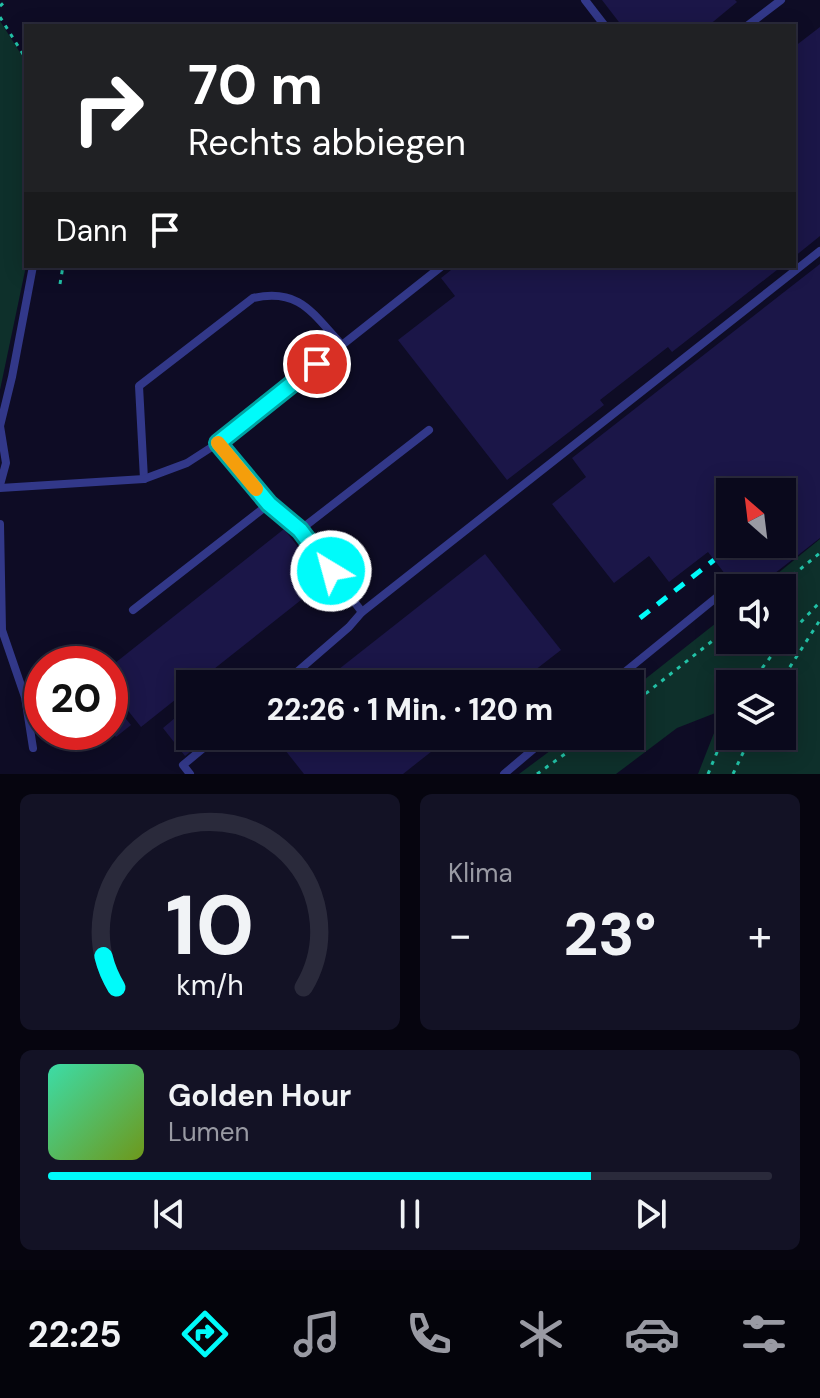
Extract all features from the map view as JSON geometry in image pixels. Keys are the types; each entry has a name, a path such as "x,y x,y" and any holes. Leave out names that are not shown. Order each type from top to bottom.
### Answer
{"lane":[{"path":"585,0 603,24"},
{"path":"750,24 781,0"},
{"path":"299,670 362,612 820,251"},
{"path":"33,268 0,426 6,463 0,487 144,479 187,463 218,443 439,268"},
{"path":"144,479 139,386 253,298 274,293 295,299 342,345"},
{"path":"300,530 429,430"},
{"path":"218,443 269,504 300,530 362,612"},
{"path":"133,610 269,504"},
{"path":"0,524 2,630 24,694"},
{"path":"627,670 716,598"},
{"path":"190,774 183,765 201,750"},
{"path":"504,774 532,750"}],"path":[{"path":"0,6 7,0"},
{"path":"0,17 24,56"},
{"path":"60,284 63,268"},
{"path":"794,574 820,553"},
{"path":"761,670 820,602"},
{"path":"788,670 820,620"},
{"path":"644,695 716,638"},
{"path":"537,774 570,750"},
{"path":"708,774 718,750"},
{"path":"733,774 744,750"}],"green space":[{"path":"0,21 24,59 26,268 0,390"},
{"path":"820,539 820,774 698,774 716,728 716,750 796,750 796,670 716,670 716,713 677,728 616,774 519,774 551,750 644,750 644,680 716,623 716,654 796,654 796,574 777,574"}],"building":[{"path":"602,0 737,2 710,24 620,24"},
{"path":"820,27 820,236 796,255 796,45"},
{"path":"820,264 820,538 796,557 796,478 716,478 716,558 794,558 774,574 725,574 708,552 669,582 649,556 614,583 552,504 586,477 572,458"},
{"path":"454,268 779,268 672,352 668,347 600,400 604,405 507,480 398,340 455,296 441,278"},
{"path":"284,529 325,581 213,670 176,670 176,699 141,727 128,711 128,653"},
{"path":"485,554 561,650 535,670 338,670"},
{"path":"176,717 176,745 163,728"},
{"path":"285,750 433,750 403,774 304,774"}],"railway":[{"path":"640,618 714,560"}],"slow traffic":[{"path":"218,443 256,489"}],"route":[{"path":"317,364 218,443 269,504 300,530 331,571"}]}
